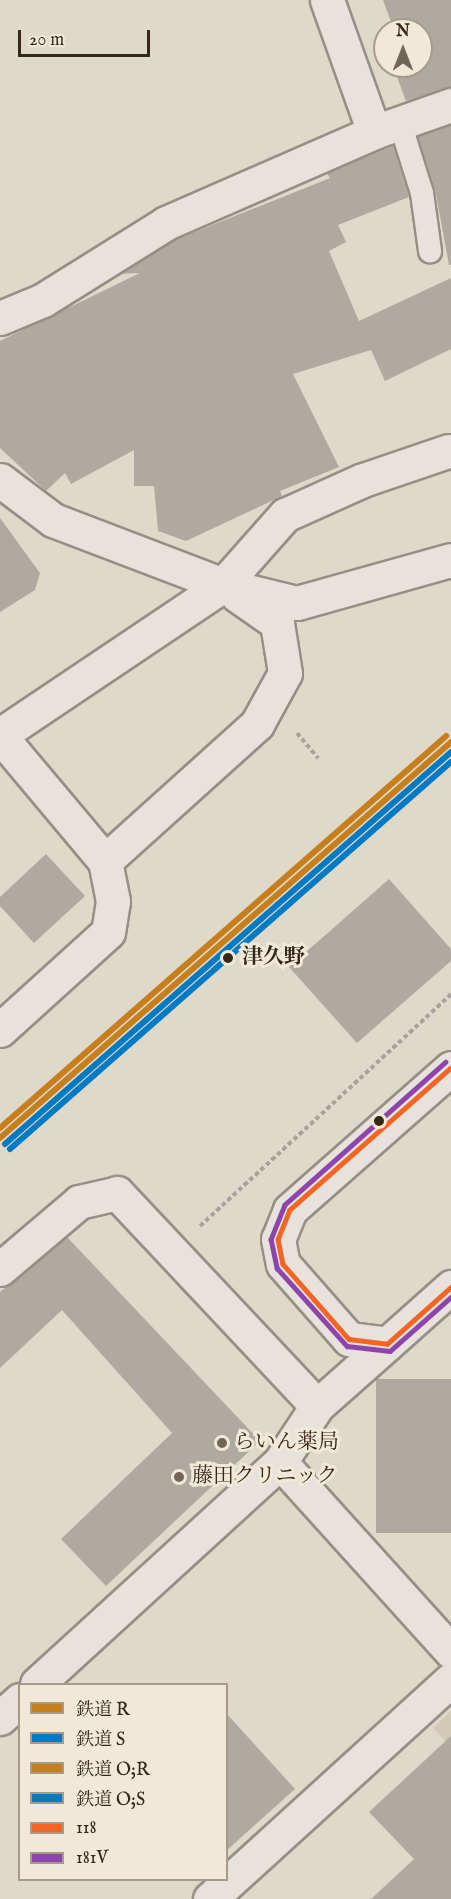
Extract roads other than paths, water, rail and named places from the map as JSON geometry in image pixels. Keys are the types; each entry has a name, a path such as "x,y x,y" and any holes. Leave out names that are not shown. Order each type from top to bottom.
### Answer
{"street":[{"path":"327,0 387,128"},
{"path":"0,318 43,300 166,223 387,128 451,105"},
{"path":"0,1030 108,932 113,901 105,861 0,736 224,585 285,514 363,480 448,451"},
{"path":"0,480 53,520 224,585 297,603 451,560"},
{"path":"105,861 257,724 285,673 277,623 224,585"},
{"path":"387,1344 349,1339 283,1263 278,1239 290,1210 451,1068"},
{"path":"0,1269 79,1202 117,1193 317,1406"},
{"path":"37,1683 279,1462 317,1406 451,1287"},
{"path":"279,1462 451,1652"},
{"path":"210,1899 451,1680"},
{"path":"0,1718 18,1702"}],"lane":[{"path":"387,128 422,193 430,251"}],"rail line":[{"name":"O;R","path":"0,1128 446,736"},
{"name":"R","path":"0,1138 451,742"},
{"name":"S","path":"5,1144 451,752"},
{"name":"O;S","path":"10,1149 451,762"}],"place":[{"name":"津久野","path":"228,958"},
{"name":"らいん薬局","path":"222,1443"},
{"name":"藤田クリニック","path":"179,1477"}]}
